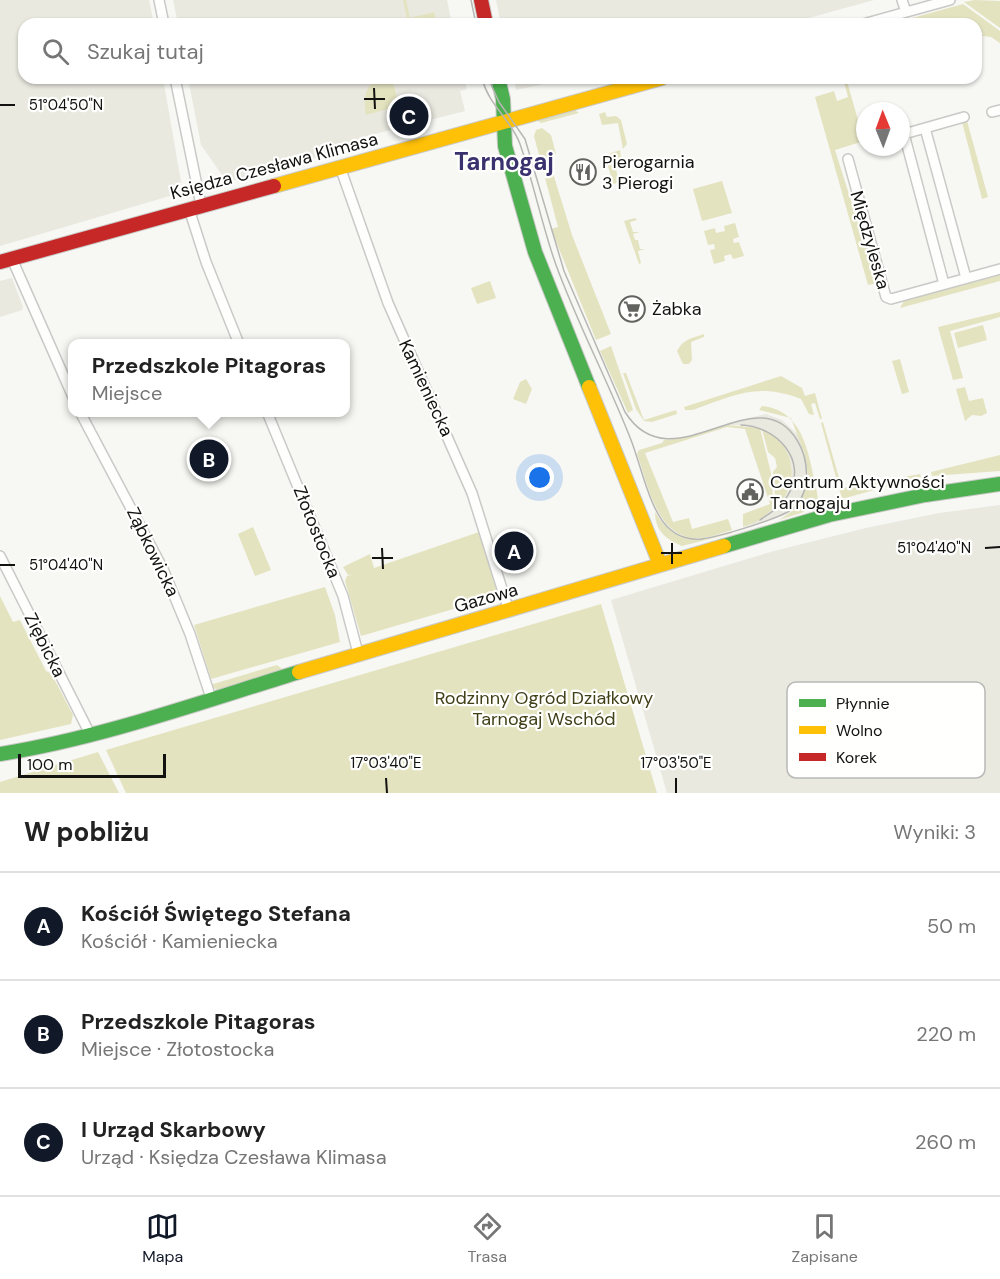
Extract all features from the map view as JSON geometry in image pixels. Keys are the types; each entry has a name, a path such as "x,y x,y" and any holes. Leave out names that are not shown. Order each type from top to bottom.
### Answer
{"street":[{"path":"159,0 163,18"},
{"path":"481,0 485,18"},
{"path":"902,0 906,12"},
{"path":"885,18 950,0"},
{"path":"176,84 206,262 237,339"},
{"path":"499,84 505,121 505,146 547,283 660,564"},
{"name":"Księdza Czesława Klimasa","path":"6,260 640,84"},
{"path":"944,284 904,134 963,117"},
{"path":"925,128 966,278"},
{"name":"Międzyleska","path":"848,159 886,297 891,299 1000,269"},
{"name":"Kamieniecka","path":"340,167 388,303 472,493 509,610"},
{"path":"6,260 68,389"},
{"name":"Ząbkowicka","path":"84,417 163,569 190,634 211,698"},
{"name":"Złotostocka","path":"269,417 343,596 358,653"},
{"name":"Gazowa","path":"0,754 90,734 829,515 925,495 1000,484"},
{"name":"Ziębicka","path":"0,556 90,734"}],"shaded area":[{"path":"0,0 149,0 153,18 18,18 18,84 164,84 181,182 173,195 0,246"},
{"path":"173,0 447,0 451,18 177,18"},
{"path":"496,0 874,0 809,18 500,18"},
{"path":"189,84 466,84 467,89 460,91 465,111 359,138 358,146 227,182 201,145"},
{"path":"515,84 544,84 516,90"},
{"path":"12,278 23,307 22,310 0,317 0,281"},
{"path":"766,414 782,420 799,436 807,462 806,487 802,500 791,513 743,528 780,503 789,491 792,480 791,462 767,431 727,423"},
{"path":"1000,505 1000,793 667,793 611,600 774,551 939,513"}],"green space":[{"path":"403,0 406,0 410,18 407,18"},
{"path":"1000,1 1000,28 964,2"},
{"path":"963,4 1000,31 1000,43 991,37 982,36 982,18 912,18"},
{"path":"434,12 436,18 410,18"},
{"path":"372,84 394,84 399,106 366,115 365,100 368,88"},
{"path":"845,84 848,84 856,113 856,143 835,150 877,283 868,285 815,97 834,91 837,101 848,97"},
{"path":"571,107 579,113 541,123 534,118"},
{"path":"605,112 607,117 616,116 621,120 627,144 623,149 618,123 602,125 599,114"},
{"path":"967,121 988,197 982,199 962,122"},
{"path":"542,128 551,135 556,154 548,157 572,235 611,334 596,340 551,229 558,227 534,136 536,130"},
{"path":"620,150 621,158 615,160 618,168 623,168 616,169 618,179 626,178 624,181 613,184 605,155"},
{"path":"722,181 732,213 702,221 693,189"},
{"path":"635,218 637,220 630,222 633,232 640,232 633,234 635,240 638,240 640,249 645,249 638,251 641,263 639,264 624,221"},
{"path":"735,223 739,237 733,239 734,243 739,242 744,256 733,259 731,254 724,256 725,261 714,264 710,250 715,249 714,244 708,245 704,231 715,228 716,233 725,231 724,226"},
{"path":"1000,274 1000,281 900,308 904,301"},
{"path":"490,281 496,298 477,304 471,288"},
{"path":"1000,312 1000,317 950,331 963,378 953,380 938,327"},
{"path":"983,325 987,340 958,348 954,333"},
{"path":"704,334 704,337 691,342 692,360 689,364 683,364 677,351 679,347 688,340"},
{"path":"611,346 633,410 628,413 600,351"},
{"path":"900,359 909,392 902,394 892,361"},
{"path":"623,373 626,373 644,420 676,410 677,414 652,422 644,421 636,409"},
{"path":"781,376 802,388 805,396 815,393 822,419 820,419 815,403 811,404 814,415 809,414 801,399 772,391 746,392 693,410 685,410 684,407"},
{"path":"526,379 532,389 526,404 513,399 520,382"},
{"path":"965,387 969,401 983,398 987,413 981,416 972,415 965,421 956,389"},
{"path":"762,406 776,409 789,417 759,410"},
{"path":"792,421 803,437 818,499 804,512 779,520 794,510 802,500 808,477 805,455"},
{"path":"823,422 842,488 920,474 921,477 842,499 821,423"},
{"path":"728,425 760,428 771,473 774,508 758,521 743,527 743,514 770,504 745,429 727,427 645,453 673,522 689,518 692,529 728,519 732,530 704,538 685,536 664,521 656,508 637,454 639,450 662,443 664,440 683,438"},
{"path":"762,429 782,444 791,465 792,476 789,487 784,498 776,507 773,472 777,467 775,458 768,452"},
{"path":"1000,455 1000,471 932,476 931,472"},
{"path":"655,512 667,527 681,536 697,539 733,533 682,546 662,534"},
{"path":"253,527 271,570 255,576 238,534"},
{"path":"479,532 498,596 361,636 345,581 347,576 353,574 348,575 343,567 370,554 374,568"},
{"path":"325,587 335,615 340,642 211,679 194,625"},
{"path":"0,596 13,622 20,620 46,671 51,673 73,715 71,724 0,740"},
{"name":"Rodzinny Ogród Działkowy Tarnogaj Wschód","path":"601,604 657,793 126,793 106,750"},
{"path":"277,665 285,671 217,690 210,685"},
{"path":"98,752 119,793 0,793 0,782"}],"tram line":[{"path":"471,0 475,18"},
{"path":"484,84 520,144 556,265 631,440 657,513 664,523 681,536 701,539 765,521 795,507 804,492 806,465 797,440 780,423 759,418 737,421 689,436 666,439 644,432 625,412 564,271 525,139 499,102 491,84"},
{"path":"741,425 766,431 777,438 792,458 793,482 788,495 776,509 760,520"}],"traffic: fast":[{"path":"499,84 503,99 505,146 535,252 589,387"},
{"path":"724,546 829,515 925,495 1000,484"},
{"path":"0,754 113,729 299,672"}],"traffic: slow":[{"path":"274,186 640,84"},
{"path":"589,387 660,564"},
{"path":"299,672 724,546"}],"traffic: jam":[{"path":"481,0 485,18"},
{"path":"0,262 274,186"}],"place":[{"name":"I Urząd Skarbowy","path":"409,116"},
{"name":"Pierogarnia 3 Pierogi","path":"583,172"},
{"name":"Żabka","path":"632,309"},
{"name":"Przedszkole Pitagoras","path":"209,459"},
{"name":"Centrum Aktywności Tarnogaju","path":"750,492"},
{"name":"Kościół Świętego Stefana","path":"514,551"}],"district":[{"name":"Tarnogaj","path":"504,162"}]}
